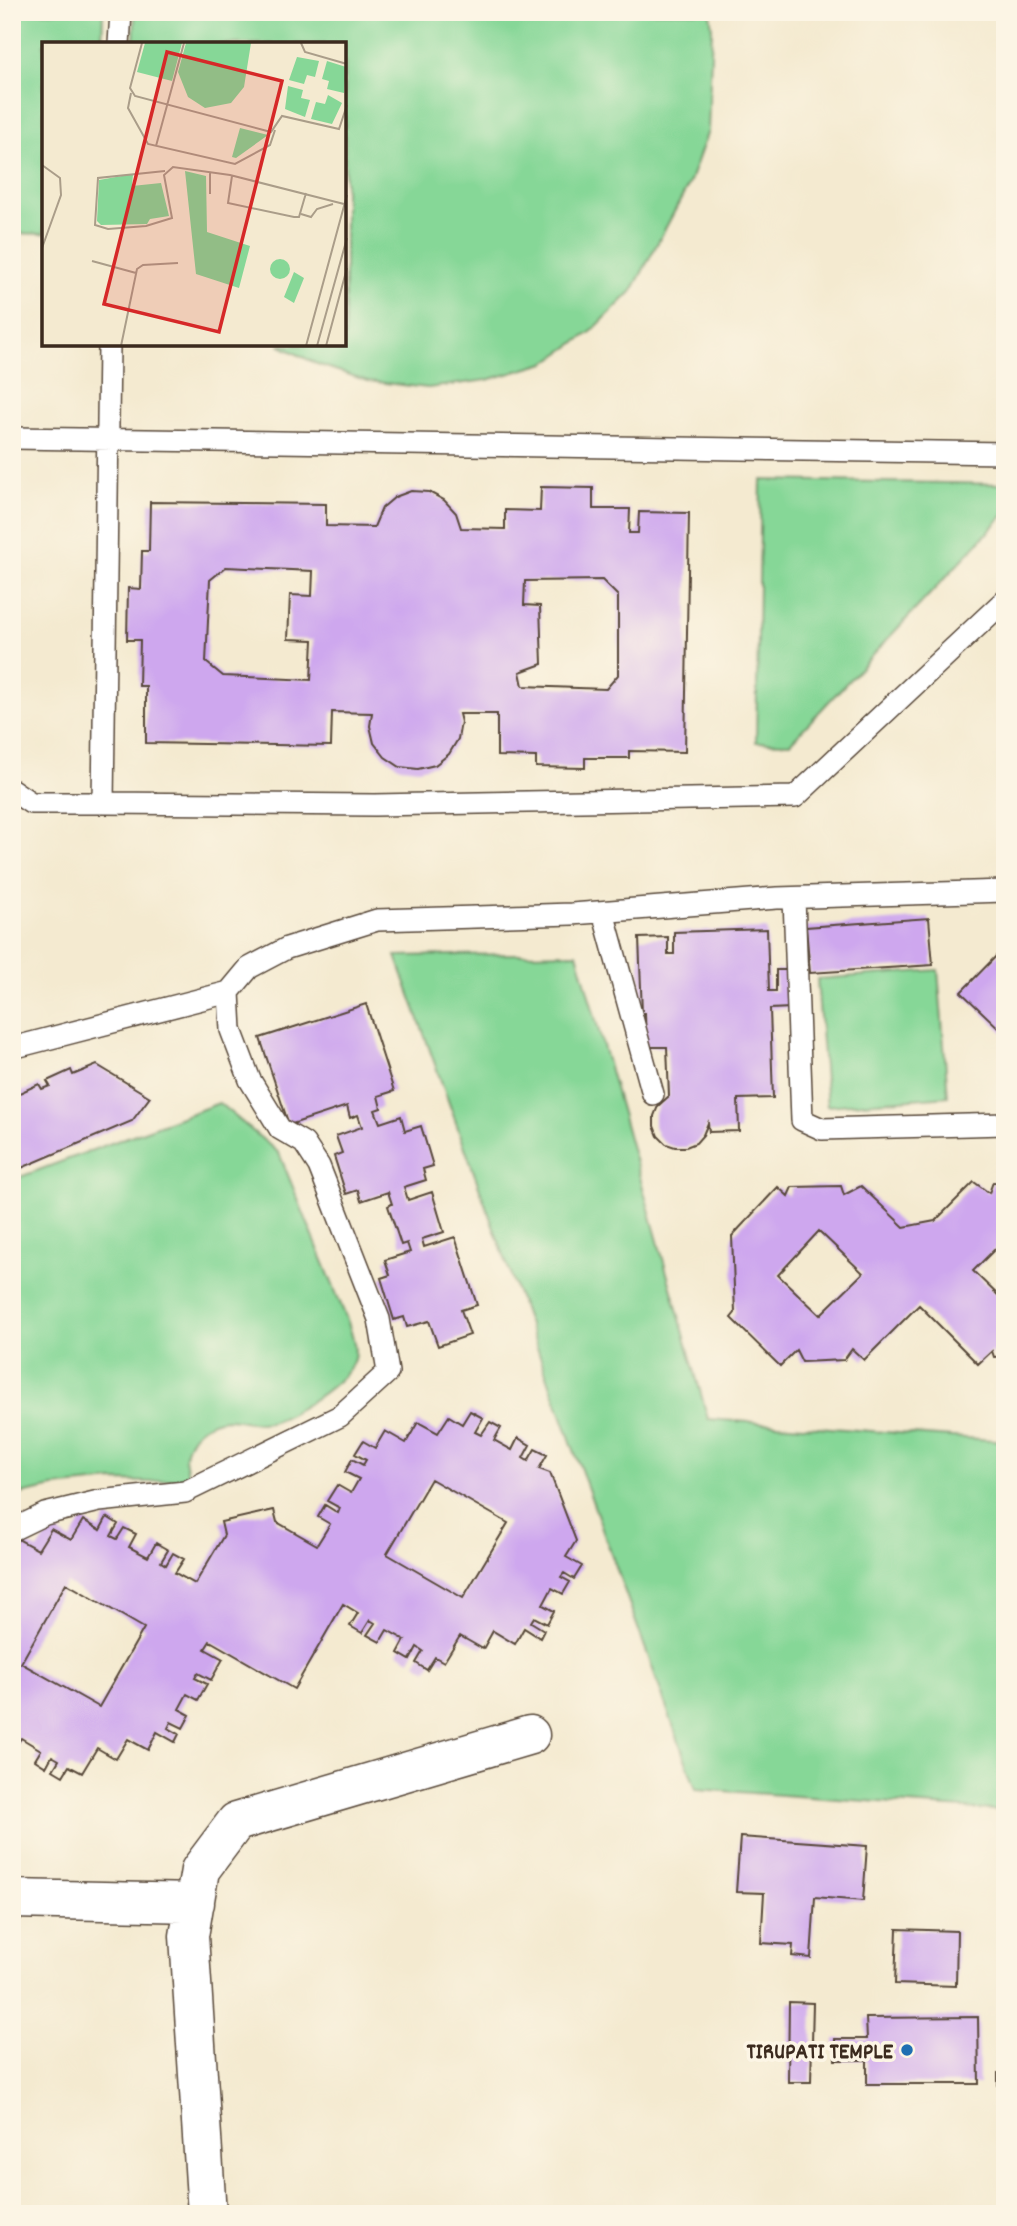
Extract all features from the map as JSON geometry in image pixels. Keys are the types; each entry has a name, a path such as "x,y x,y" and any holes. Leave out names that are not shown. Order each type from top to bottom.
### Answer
{"street":[{"path":"207,2214 189,1936 200,1870 236,1822 530,1735"},
{"path":"12,1899 195,1903"}],"lane":[{"path":"120,42 121,12"},
{"path":"103,803 109,346"},
{"path":"12,438 1005,453"},
{"path":"12,790 31,803 375,805 795,797 1005,600"},
{"path":"12,1048 229,992 248,968 286,948 377,920 603,912 794,898 1005,891"},
{"path":"794,898 802,1120 822,1129 1005,1124"},
{"path":"603,912 653,1094"},
{"path":"12,1530 45,1514 99,1501 185,1492 340,1416 388,1372 379,1319 319,1166 304,1143 280,1129 250,1080 231,1030 229,992"}],"green space":[{"path":"12,12 103,12 102,42 42,42 42,234 12,233"},
{"path":"135,12 710,12 712,29 708,131 689,184 632,291 591,332 545,363 487,380 428,388 368,381 317,364 281,346 346,346 346,42 134,42"},
{"path":"761,480 1005,484 1005,514 790,743 756,742"},
{"path":"577,953 708,1419 1005,1441 1005,1811 696,1789 396,956"},
{"path":"938,970 948,1096 827,1106 817,979"},
{"path":"219,1103 279,1153 348,1322 355,1350 350,1368 318,1397 279,1419 258,1423 226,1419 211,1422 199,1430 189,1442 185,1456 188,1477 150,1482 113,1481 54,1487 12,1496 12,1180"}],"building":[{"path":"541,487 593,488 593,509 630,509 629,533 638,533 639,512 689,513 685,752 629,751 629,758 585,758 585,768 536,767 536,757 497,756 497,714 459,714 461,722 458,739 449,754 435,765 418,769 400,767 385,757 374,743 370,726 372,713 332,712 331,746 146,743 146,686 139,686 140,640 127,640 128,588 141,589 142,551 149,551 150,502 326,504 326,526 374,527 382,508 395,497 411,491 429,492 444,500 456,513 461,528 505,529 505,510 540,511","holes":["226,567 313,571 312,596 290,595 288,639 313,640 311,680 223,676 206,662 210,580","602,580 618,596 618,675 606,689 523,686 520,672 542,664 540,606 524,605 525,581"]},
{"path":"929,918 933,965 810,973 806,927"},
{"path":"767,929 769,991 776,991 776,970 789,970 791,1008 770,1009 773,1098 738,1099 739,1131 709,1132 708,1123 696,1143 686,1147 666,1144 658,1136 654,1116 658,1106 669,1096 667,1047 646,1047 639,938 668,937 668,954 674,954 674,932"},
{"path":"1005,947 1005,1034 961,992"},
{"path":"366,1004 394,1091 378,1096 381,1108 375,1110 380,1123 401,1116 405,1131 421,1126 433,1166 423,1169 426,1180 404,1187 408,1200 432,1192 444,1232 422,1239 424,1247 455,1237 477,1305 461,1310 470,1335 438,1346 429,1321 407,1327 404,1317 394,1320 381,1278 390,1275 385,1260 410,1252 407,1243 401,1245 388,1206 392,1204 388,1192 361,1201 358,1190 346,1194 334,1156 342,1153 336,1136 362,1127 358,1115 350,1118 347,1106 289,1125 260,1038"},
{"path":"97,1065 150,1097 132,1121 12,1172 12,1102 18,1100 15,1095 39,1084 42,1089 50,1086 47,1081 71,1070 73,1075"},
{"path":"974,1182 989,1193 993,1182 1005,1183 1005,1239 973,1271 1005,1302 1005,1356 994,1357 992,1351 978,1364 919,1305 864,1360 852,1349 844,1360 802,1362 796,1350 780,1366 731,1318 735,1313 732,1236 778,1187 788,1196 792,1187 841,1186 844,1195 861,1186 904,1227 935,1221","holes":["819,1231 863,1273 820,1315 778,1275"]},
{"path":"470,1411 483,1418 475,1432 481,1435 490,1422 501,1428 494,1440 512,1450 518,1438 530,1445 523,1458 528,1461 535,1449 547,1455 539,1469 550,1473 576,1541 566,1557 582,1566 574,1579 564,1573 561,1577 570,1582 563,1594 552,1588 543,1605 554,1611 547,1624 534,1617 531,1622 544,1630 540,1638 524,1628 515,1644 493,1631 483,1649 460,1636 444,1662 435,1657 427,1670 416,1663 423,1651 417,1647 410,1660 398,1653 405,1640 387,1630 380,1642 367,1635 375,1623 370,1620 362,1633 350,1626 358,1613 343,1604 294,1689 210,1641 205,1649 223,1659 211,1680 198,1673 195,1678 207,1684 198,1700 187,1694 179,1709 190,1715 183,1728 171,1722 168,1728 179,1734 175,1742 157,1732 148,1750 128,1739 116,1759 97,1748 82,1773 69,1766 63,1776 53,1770 59,1760 52,1756 46,1767 35,1760 41,1750 21,1738 12,1752 12,1549 18,1539 38,1550 51,1529 71,1540 83,1520 100,1530 107,1517 118,1524 111,1536 117,1539 124,1528 136,1534 129,1547 148,1557 156,1543 168,1550 161,1562 166,1565 173,1553 184,1559 175,1573 195,1584 224,1535 221,1522 274,1510 277,1522 317,1545 330,1524 318,1517 325,1505 338,1513 340,1508 327,1501 337,1485 351,1493 359,1479 345,1472 352,1459 363,1465 366,1460 355,1454 363,1441 375,1448 385,1431 406,1443 418,1422 438,1433 449,1416 462,1424","holes":["431,1479 508,1523 463,1598 387,1554","66,1583 144,1628 99,1707 21,1663"]},
{"path":"740,1837 867,1846 863,1901 815,1897 811,1958 792,1956 793,1945 761,1943 764,1893 736,1892"},
{"path":"897,1929 957,1931 956,1986 895,1984"},
{"path":"789,2002 813,2003 811,2082 788,2082"},
{"name":"TIRUPATI TEMPLE","path":"978,2017 979,2084 867,2084 867,2060 835,2060 835,2039 867,2039 866,2018"},
{"path":"998,2073 1005,2073 1005,2096 998,2096"}],"place":[{"name":"TIRUPATI TEMPLE","path":"907,2050"}]}
